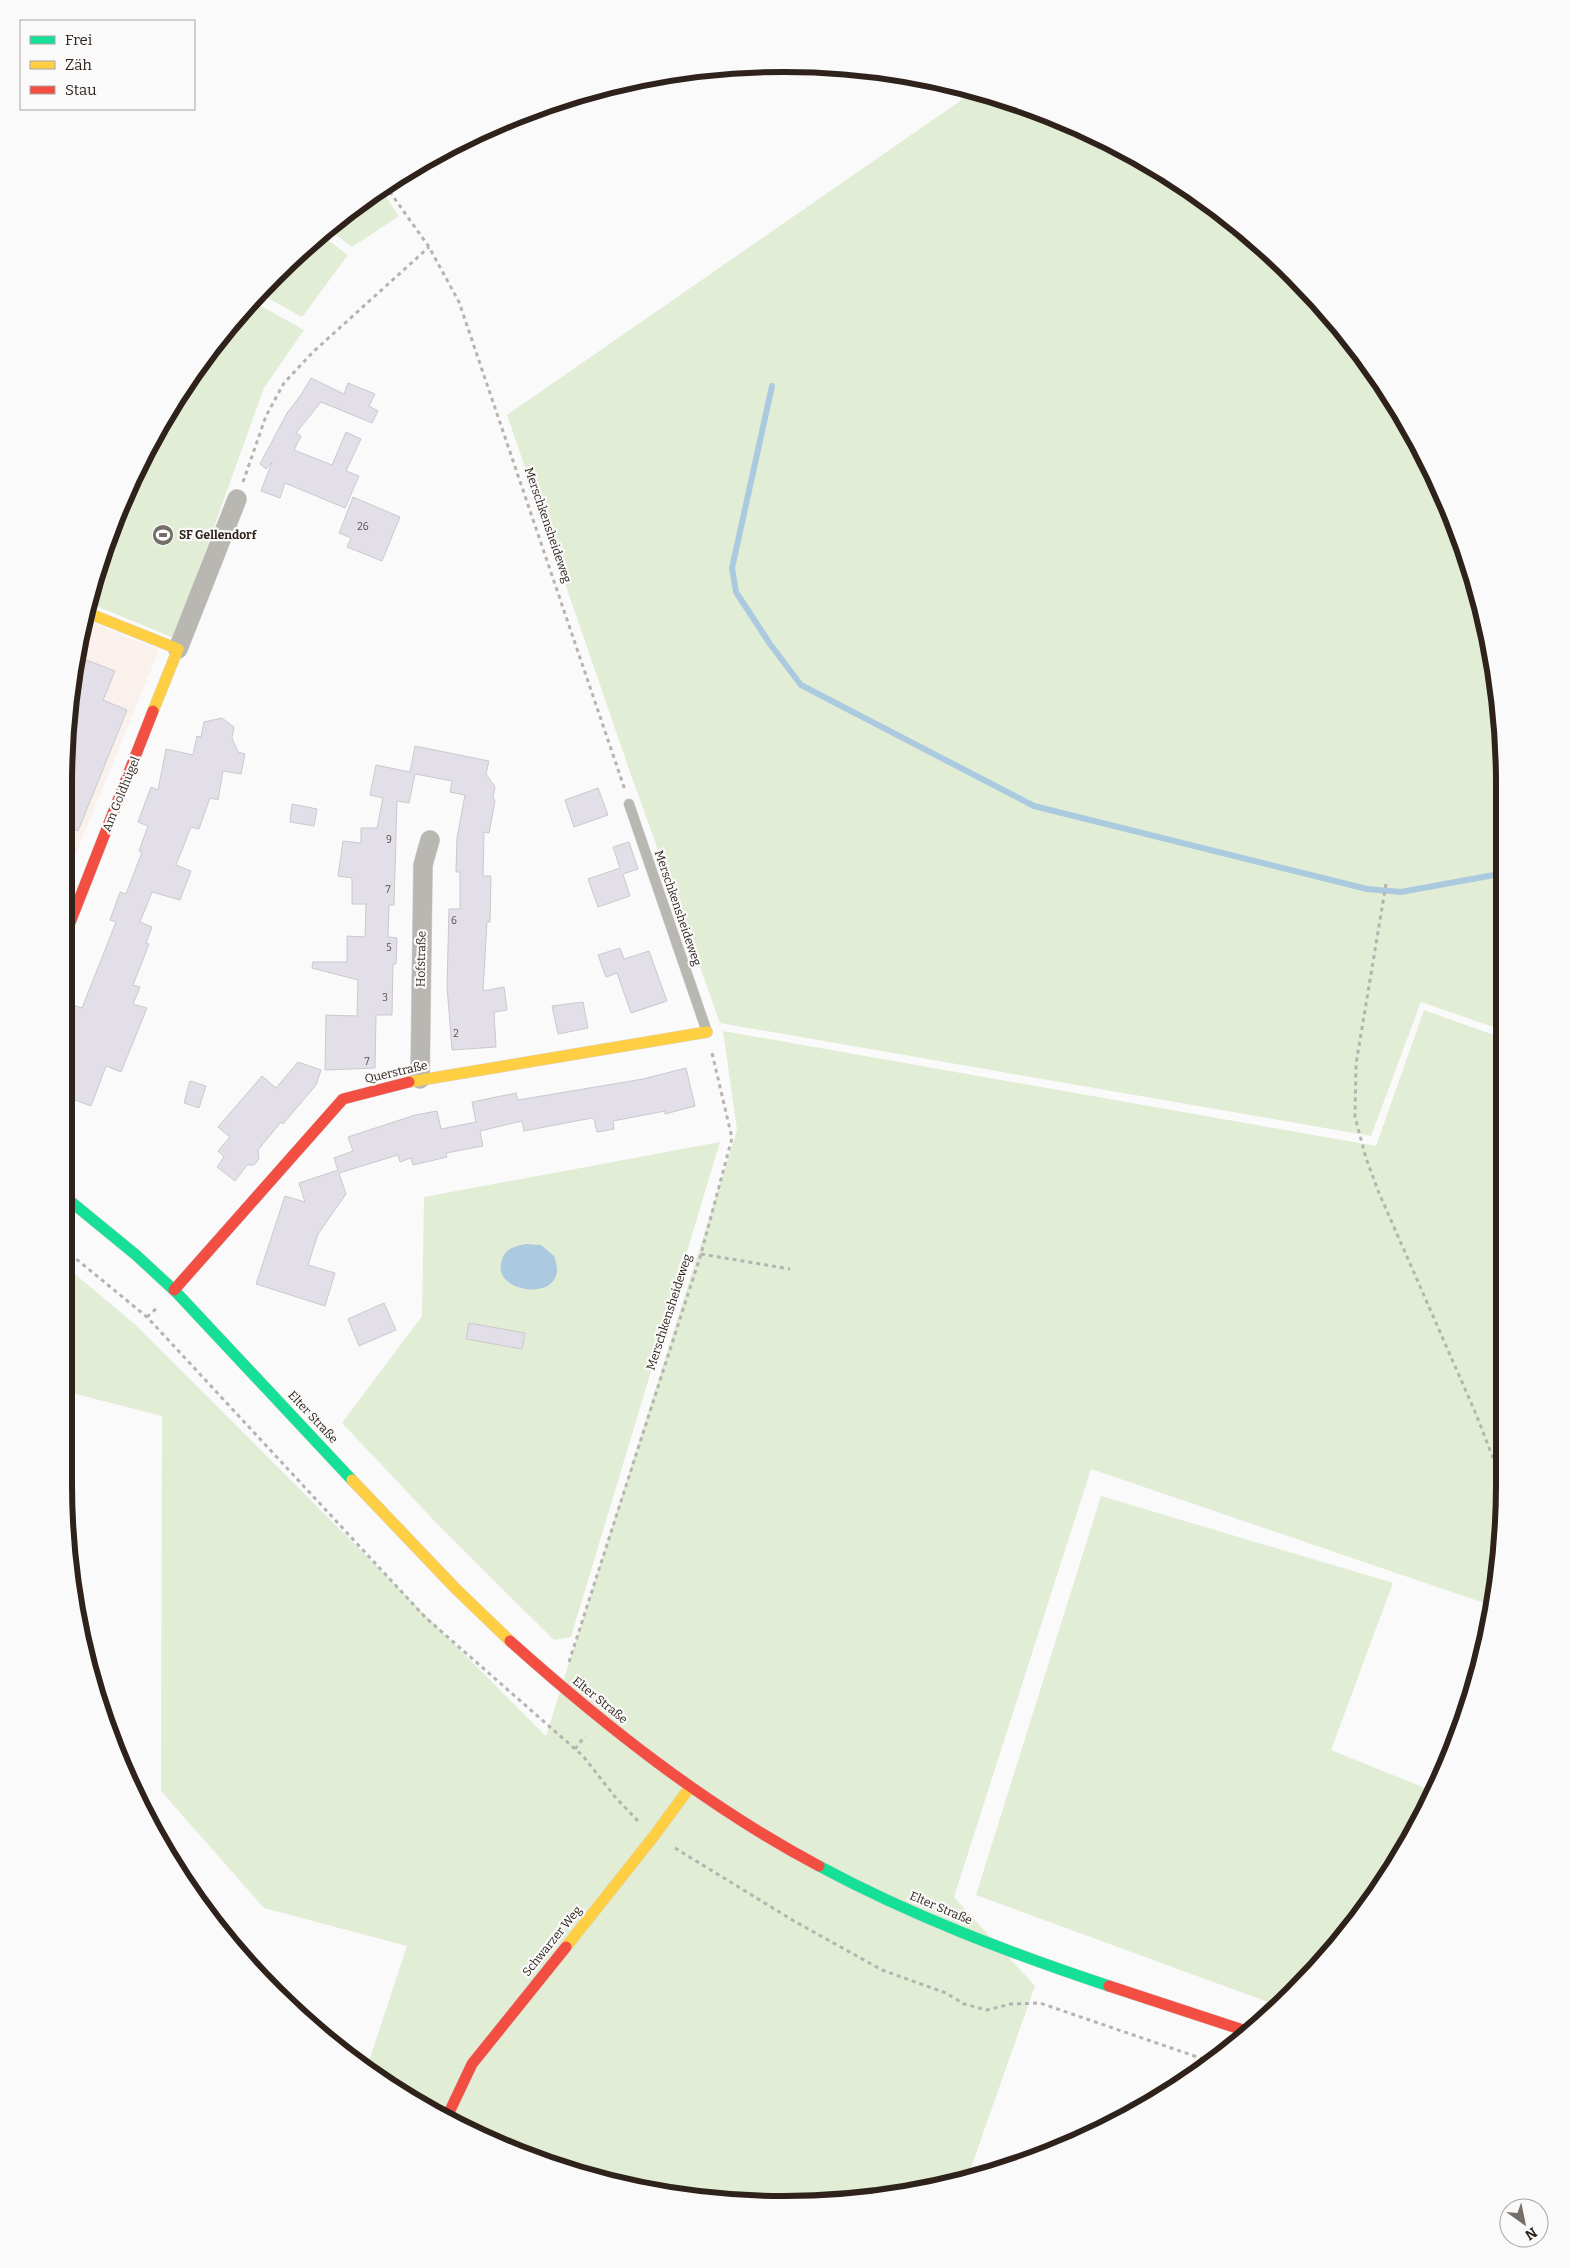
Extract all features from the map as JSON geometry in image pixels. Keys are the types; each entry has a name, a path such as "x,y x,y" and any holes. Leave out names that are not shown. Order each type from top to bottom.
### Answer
{"main road":[{"path":"93,615 178,648"},
{"name":"Am Goldhügel","path":"72,918 178,648"},
{"name":"Querstraße","path":"174,1290 343,1099 420,1079 707,1032"},
{"name":"Elter Straße","path":"72,1203 174,1290 457,1590 599,1718 690,1788 778,1843 863,1890 984,1941 1098,1982 1241,2029"},
{"name":"Schwarzer Weg","path":"450,2111 472,2064 654,1836 690,1788"}],"street":[{"name":"Am Goldhügel","path":"178,648 237,499"},
{"name":"Hofstraße","path":"420,1079 423,865 430,840"}],"lane":[{"name":"Merschkensheideweg","path":"630,804 707,1032"}],"path":[{"name":"Merschkensheideweg","path":"390,192 429,247 459,302 630,804"},
{"path":"237,499 266,416 284,384 313,352 429,247"},
{"path":"1386,884 1356,1064 1355,1117 1366,1158 1379,1193 1476,1414 1496,1467"},
{"name":"Merschkensheideweg","path":"570,1662 701,1254 732,1138 707,1032"},
{"path":"701,1254 790,1269"},
{"path":"72,1256 147,1317 425,1617 583,1756 616,1798 654,1836 794,1922 882,1970 946,1993 964,2004 987,2010 1010,2004 1040,2003 1203,2059"}],"shaded area":[{"path":"92,622 159,650 72,863 74,738 86,646"}],"green space":[{"path":"967,96 1013,110 1057,127 1099,146 1180,192 1254,249 1320,315 1349,351 1377,389 1423,470 1459,556 1483,646 1495,738 1496,1028 1421,1002 1371,1136 720,1023 630,772 507,415"},
{"path":"385,195 399,216 352,247 334,233"},
{"path":"327,240 348,255 302,317 266,297"},
{"name":"SF Gellendorf","path":"259,305 304,330 264,388 174,638 96,606 97,600 110,556 127,512 168,428 192,389 220,351"},
{"path":"1424,1010 1496,1036 1496,1484 1495,1530 1486,1604 1091,1469 954,1897 1035,1986 970,2171 923,2182 831,2194 784,2196 738,2194 646,2182 600,2171 556,2158 470,2122 428,2100 369,2061 407,1946 264,1908 161,1791 162,1416 72,1393 72,1272 137,1326 546,1736 737,1130 723,1031 1376,1146"},
{"path":"720,1142 571,1637 554,1640 443,1530 342,1423 422,1316 424,1197"},
{"path":"1101,1496 1393,1583 1331,1750 1427,1789 1401,1840 1377,1879 1320,1953 1271,2003 976,1895"}],"water":[{"path":"526,1244 541,1245 554,1256 557,1271 552,1282 543,1288 531,1290 518,1287 507,1281 501,1272 503,1256 508,1250"}],"building":[{"path":"311,378 344,394 348,383 375,394 369,406 378,411 372,423 321,402 296,433 301,436 294,450 332,465 346,432 361,439 346,471 359,476 345,508 285,483 280,498 261,491 272,462 266,469 260,464 287,413"},
{"path":"353,497 400,517 382,561 347,547 351,538 339,533"},
{"path":"84,659 115,671 103,700 127,710 78,831 72,828 72,784 74,738"},
{"path":"222,718 234,727 232,738 238,752 245,754 241,774 223,771 218,800 210,798 199,829 191,827 176,865 191,871 180,900 152,892 140,922 152,927 146,943 149,944 133,985 140,987 133,1004 147,1008 121,1072 106,1066 91,1106 72,1099 72,1008 73,1005 82,1008 116,922 110,920 120,892 126,894 142,852 139,851 148,826 138,822 151,787 158,790 166,749 193,755 197,736 201,737 204,722"},
{"path":"415,746 489,761 486,774 495,787 493,797 495,801 489,833 484,832 483,876 491,876 490,922 487,922 483,991 504,987 507,1010 494,1012 496,1047 452,1050 447,986 449,909 460,909 460,872 456,872 457,838 465,795 450,792 452,781 415,774 409,803 397,801 394,905 389,905 388,937 397,938 396,964 393,964 392,1015 376,1015 375,1068 325,1070 326,1015 357,1016 358,980 312,968 313,962 347,962 347,936 365,937 366,904 352,904 352,878 338,876 343,841 361,843 361,828 377,828 383,798 370,795 376,765 410,772"},
{"path":"598,788 608,815 574,827 565,800"},
{"path":"292,804 317,809 314,826 290,822"},
{"path":"629,842 638,869 623,874 630,896 598,907 588,879 620,868 613,847"},
{"path":"620,948 624,959 649,951 667,1001 631,1013 617,973 606,977 598,955"},
{"path":"583,1002 588,1028 558,1034 552,1006"},
{"path":"298,1062 321,1070 316,1085 258,1150 259,1159 254,1165 247,1165 235,1181 217,1167 224,1157 218,1151 230,1137 218,1127 262,1076 276,1088"},
{"path":"686,1068 695,1106 665,1114 665,1111 613,1121 614,1129 597,1132 594,1119 592,1118 524,1131 522,1121 480,1131 483,1146 446,1153 447,1157 413,1165 411,1158 400,1162 398,1155 339,1173 346,1194 318,1234 308,1265 335,1273 325,1306 256,1284 285,1196 305,1202 299,1183 338,1170 334,1158 353,1151 348,1137 415,1115 437,1111 441,1129 476,1122 472,1102 516,1093 518,1100 643,1079"},
{"path":"190,1081 206,1086 199,1108 184,1103"},
{"path":"384,1303 396,1330 359,1346 348,1319"},
{"path":"469,1323 525,1333 522,1349 466,1339"}],"waterway":[{"path":"772,386 732,568 736,592 770,644 801,685 1034,806 1367,889 1401,892 1496,875"}],"traffic: fast":[{"path":"72,1203 136,1255 176,1292 352,1480"},
{"path":"819,1866 890,1901 962,1932 1109,1986"}],"traffic: slow":[{"path":"93,615 178,649 153,711"},
{"path":"409,1082 707,1032"},
{"path":"352,1480 456,1589 510,1641"},
{"path":"566,1947 654,1836 690,1787"}],"traffic: jam":[{"path":"72,918 153,711"},
{"path":"174,1290 343,1099 409,1082"},
{"path":"510,1641 582,1704 658,1763 736,1817 777,1843 819,1866"},
{"path":"450,2111 472,2064 566,1947"},
{"path":"1109,1986 1241,2029"}],"place":[{"name":"SF Gellendorf","path":"163,535"}]}
